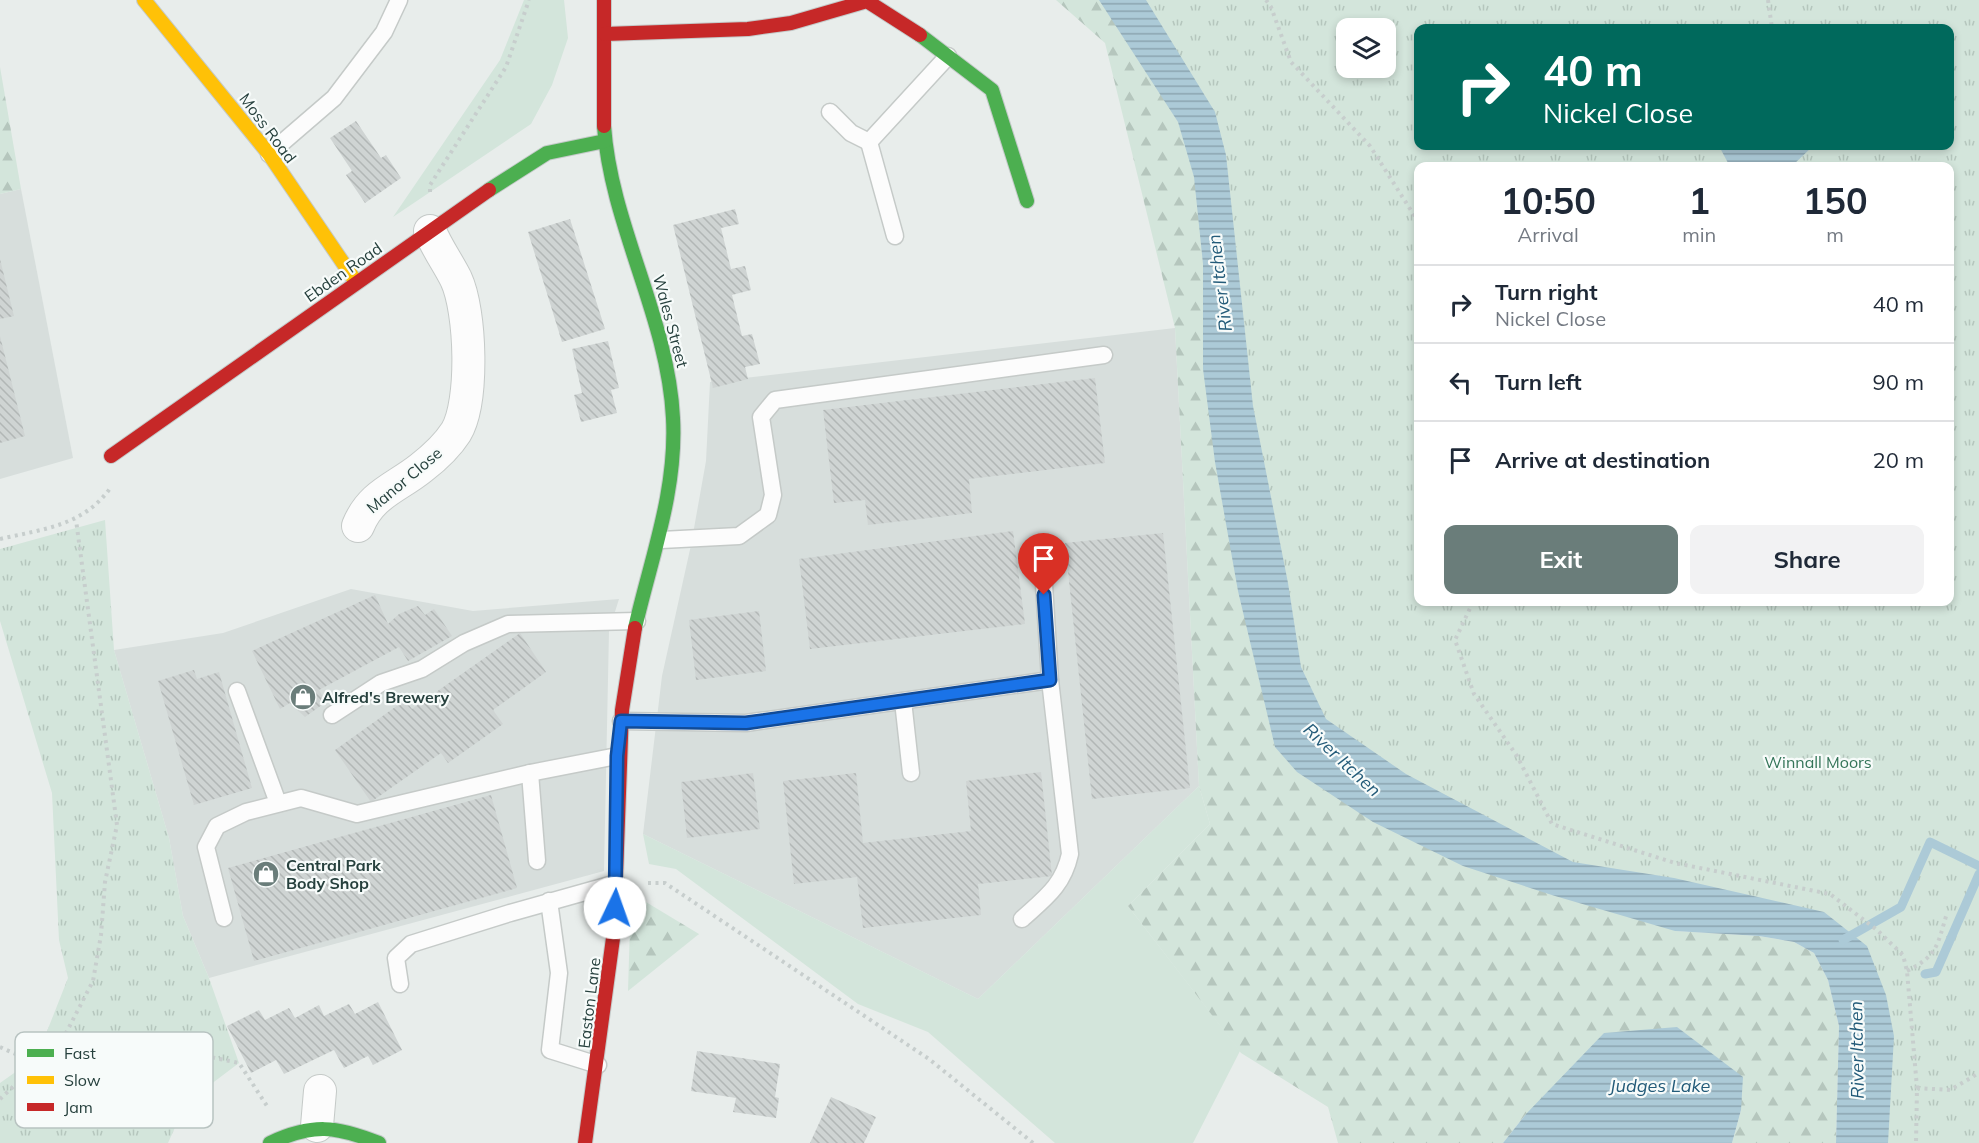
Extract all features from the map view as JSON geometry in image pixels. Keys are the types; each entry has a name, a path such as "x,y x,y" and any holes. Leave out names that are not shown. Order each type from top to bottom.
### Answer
{"street":[{"name":"Moss Road","path":"144,0 210,78 269,154 356,282"},
{"name":"Wales Street","path":"604,0 605,141 636,258 653,310 670,386 673,460 661,540 637,621 631,651"},
{"path":"605,34 748,29 790,23 867,1 948,56 992,90 1027,201"},
{"name":"Ebden Road","path":"111,456 520,168 547,153 605,141"},
{"name":"Manor Close","path":"358,526 365,509 445,447 463,416 469,345 466,312 456,280 429,231"},
{"name":"Easton Lane","path":"585,1143 598,1065 617,884 617,756 631,651"},
{"path":"317,1126 320,1091"},
{"path":"270,1143 286,1135 317,1126 343,1130 379,1143"}],"lane":[{"path":"269,154 334,98 384,32 399,0"},
{"path":"869,142 948,56"},
{"path":"830,112 851,133 869,142 895,236"},
{"path":"661,540 739,536 768,514 773,495 761,417 774,400 1104,356"},
{"path":"1022,919 1066,874 1070,854 1050,680 1042,553"},
{"path":"332,715 381,683 422,669 464,643 508,624 637,621"},
{"path":"621,721 746,723 1050,680"},
{"path":"237,691 278,803"},
{"path":"903,701 911,773"},
{"path":"224,918 206,847 217,826 246,812 301,798 357,814 531,773 617,756"},
{"path":"531,773 537,861"},
{"path":"400,984 396,958 411,944 617,884"},
{"path":"549,902 559,973 550,1050 598,1065"}],"path":[{"path":"429,231 430,185 506,67 530,0"},
{"path":"1266,0 1271,7 1291,62 1370,146 1414,216"},
{"path":"1768,0 1771,24"},
{"path":"0,539 76,520 102,501 112,487 117,470 111,456"},
{"path":"67,1032 93,981 101,934 105,882 117,825 76,520"},
{"path":"1471,606 1455,640 1474,694 1517,756 1552,824 1675,863 1830,894 1877,930 1902,955 1907,971 1917,1088 1916,1143"},
{"path":"617,884 665,883 929,1059 1033,1143"},
{"path":"1907,971 1928,960 1939,939 1947,913"},
{"path":"0,1047 15,1054"},
{"path":"213,1058 239,1063 286,1135"},
{"path":"1917,1088 1950,1090 1979,1073"},
{"path":"0,1099 15,1085"}],"shaded area":[{"path":"21,189 73,458 0,479 0,194"},
{"path":"1175,328 1199,786 978,999 643,834 662,676 691,545 706,461 710,382"},
{"path":"351,589 473,611 619,599 609,631 604,871 209,978 183,916 169,838 114,650 223,633"}],"green space":[{"path":"524,0 564,0 568,38 552,85 531,124 393,217 500,60"},
{"path":"1056,0 1196,0 1360,633 1675,931 1759,936 1794,942 1814,953 1828,980 1839,1026 1836,1143 1732,1143 1741,1110 1526,1114 1503,1143 1338,1143 1328,1107 1241,1053 1128,906 1210,824 1199,786 1175,328 1105,43"},
{"name":"Winnall Moors","path":"1119,0 1979,0 1979,1143 1859,1143 1838,943 1572,881 1300,720 1200,119"},
{"path":"0,67 21,189 0,194"},
{"path":"105,520 114,650 169,838 183,916 209,978 239,1063 213,1083 213,1032 47,1032 68,978 59,940 52,793 0,621 0,549"},
{"path":"1199,786 1210,824 1128,906 1240,1051 1193,1143 1055,1143 928,1032 858,1004 676,869 649,864 643,834 978,999"},
{"path":"631,893 699,934 628,991"},
{"path":"15,1072 15,1128 175,1128 168,1143 0,1143 0,1083"}],"water":[{"name":"River Itchen","path":"1099,0 1146,0 1215,112 1226,155 1253,406 1288,583 1301,667 1326,719 1406,774 1573,862 1674,878 1824,912 1867,946 1886,995 1894,1036 1888,1143 1836,1143 1839,1026 1828,980 1814,953 1794,942 1759,936 1675,931 1463,866 1373,822 1297,772 1275,747 1238,591 1215,462 1203,369 1203,264 1194,177 1178,122"},
{"path":"1721,150 1809,150 1796,162 1727,162"},
{"name":"Judges Lake","path":"1677,1027 1743,1077 1741,1110 1732,1143 1503,1143 1526,1114 1604,1033"}],"building":[{"path":"356,121 381,158 386,155 401,178 365,203 346,175 352,171 330,138"},
{"path":"735,209 739,224 721,228 731,269 745,266 751,290 732,295 742,336 752,334 760,364 745,367 748,379 713,388 673,225"},
{"path":"570,219 605,329 562,342 528,232"},
{"path":"0,259 14,316 0,319"},
{"path":"0,336 25,436 0,443"},
{"path":"608,341 619,388 611,390 617,413 581,422 574,395 582,393 572,349"},
{"path":"1095,378 1105,463 969,479 972,513 868,525 865,500 834,503 823,410"},
{"path":"1013,531 1025,624 810,649 799,559"},
{"path":"1163,533 1190,788 1092,799 1065,543"},
{"path":"375,595 388,624 399,614 418,606 425,615 434,609 452,636 408,661 399,647 319,690 326,702 305,717 290,703 280,709 252,651"},
{"path":"759,611 766,671 696,680 689,620"},
{"path":"520,633 546,672 493,710 503,724 448,763 441,753 371,802 335,750 405,700 412,709"},
{"path":"194,670 197,679 219,672 252,788 194,805 158,681"},
{"path":"1041,772 1052,876 978,884 981,915 863,928 857,877 794,884 783,781 856,773 863,843 971,831 966,781"},
{"path":"753,773 760,829 687,838 681,782"},
{"path":"491,795 517,888 254,961 228,868"},
{"path":"378,1002 402,1050 373,1065 368,1056 344,1068 334,1050 284,1074 276,1060 251,1073 227,1026 259,1010 265,1020 289,1008 295,1018 319,1005 324,1016 349,1004 355,1014"},
{"path":"697,1051 780,1064 775,1097 779,1098 776,1118 733,1112 736,1098 691,1091"},
{"path":"831,1097 876,1117 864,1143 810,1143"}],"waterway":[{"path":"1843,940 1901,907 1930,842 1979,866"},
{"path":"1925,974 1936,972 1979,874"}],"traffic: fast":[{"path":"920,35 992,90 1027,201"},
{"path":"604,126 617,200 661,344 669,381 673,418 671,472 667,498 635,628"},
{"path":"489,190 547,153 605,141"},
{"path":"270,1143 299,1132 324,1129 350,1133 379,1143"}],"traffic: slow":[{"path":"144,0 269,154 356,282"}],"traffic: jam":[{"path":"604,0 604,126"},
{"path":"605,34 748,29 791,23 867,1 920,35"},
{"path":"111,456 489,190"},
{"path":"585,1143 614,931 622,710 635,628"}],"place":[{"name":"Alfred's Brewery","path":"303,697"},
{"name":"Central Park Body Shop","path":"266,874"}],"route":[{"path":"615,908 617,756 621,721 746,723 1050,680 1044,595"}]}
